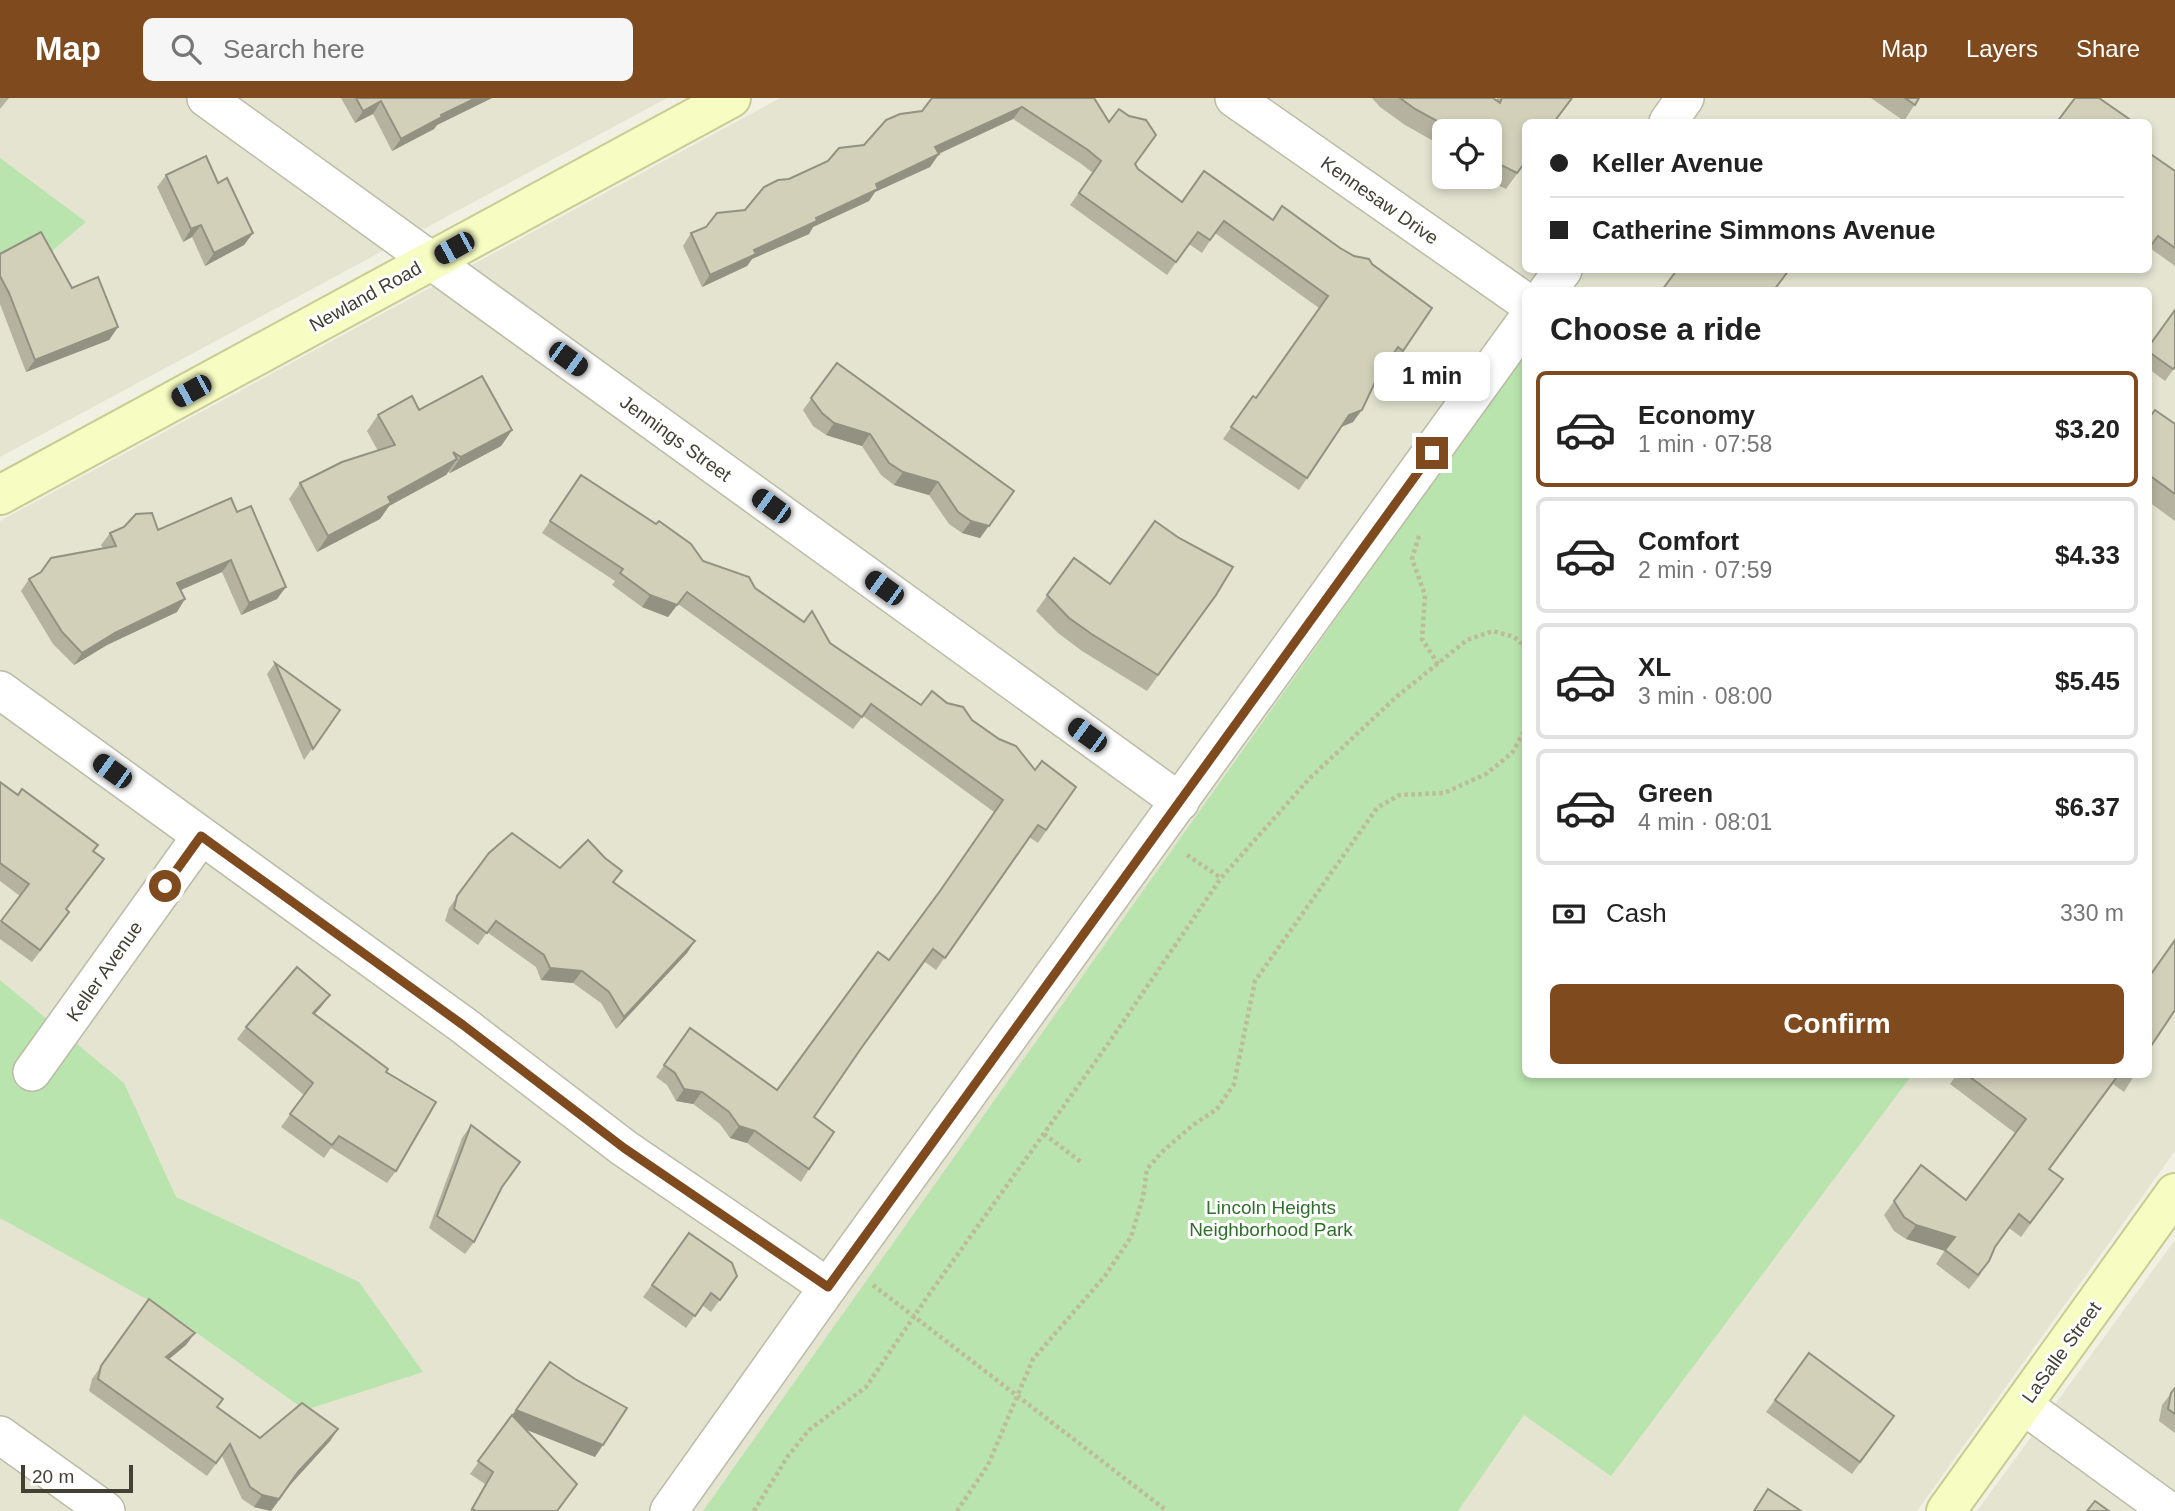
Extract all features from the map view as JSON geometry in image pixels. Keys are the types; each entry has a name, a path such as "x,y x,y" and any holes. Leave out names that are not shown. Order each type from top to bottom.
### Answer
{"street":[{"name":"Jennings Street","path":"206,98 1180,802"},
{"name":"Newland Road","path":"0,495 731,98"},
{"name":"Kennesaw Drive","path":"1234,98 1522,299"},
{"path":"1670,119 1685,98"},
{"path":"669,1511 1522,327"},
{"path":"0,690 463,1025 624,1148 837,1276"},
{"name":"Keller Avenue","path":"32,1072 201,836"},
{"name":"LaSalle Street","path":"1946,1511 2175,1193"},
{"path":"2023,1405 2169,1511"},
{"path":"0,1435 106,1511"}],"path":[{"path":"1419,535 1412,559 1425,595 1422,639 1438,664"},
{"path":"754,1511 788,1456 809,1430 866,1387 1221,878 1309,779 1395,698 1467,640 1493,631 1514,638 1522,644"},
{"path":"957,1511 988,1465 1033,1359 1105,1276 1131,1237 1143,1197 1147,1169 1193,1125 1217,1109 1234,1084 1255,981 1377,808 1399,795 1444,793 1486,774 1512,753 1522,735"},
{"path":"1044,1134 1081,1163"},
{"path":"837,1276 915,1317 1167,1511"}],"shaded area":[{"path":"0,98 667,98 0,457"},
{"path":"780,98 2175,98 2175,1151 1917,1511 0,1511 0,521"},
{"path":"2175,1240 2175,1511 1977,1511"}],"green space":[{"path":"0,158 86,222 0,295"},
{"name":"Lincoln Heights Neighborhood Park","path":"1522,357 1522,1078 1910,1078 1611,1476 1524,1415 1458,1511 703,1511"},
{"path":"0,980 124,1083 176,1197 359,1282 423,1372 305,1410 159,1306 0,1218"}],"building":[{"path":"356,98 476,98 401,139 381,101 363,111"},
{"path":"932,98 1094,98 1109,122 1119,109 1129,116 1146,120 1156,135 1135,164 1182,202 1204,171 1273,220 1282,206 1340,248 1354,256 1369,259 1372,264 1432,308 1403,351 1398,347 1376,380 1362,410 1349,415 1307,478 1231,427 1253,396 1256,398 1328,296 1224,221 1210,240 1198,232 1176,262 1079,193 1101,161 1022,107 935,147 939,154 876,184 878,189 816,218 817,221 754,250 756,254 710,275 691,233 706,227 717,213 745,210 764,187 828,161 839,148 864,145 886,120 900,114 922,111"},
{"path":"1400,98 1493,98 1500,103 1502,98 1572,98 1556,119 1522,119 1522,166 1517,173 1502,166 1502,119 1433,119"},
{"path":"1905,98 1919,98 1915,105"},
{"path":"2075,98 2099,98 2129,119 2059,119"},
{"path":"2152,155 2175,171 2175,248 2158,236 2152,244"},
{"path":"206,156 218,183 227,178 253,233 214,253 201,225 191,229 166,175"},
{"path":"41,232 72,288 98,277 118,327 35,360 0,276 0,254"},
{"path":"1675,273 1787,273 1776,287 1664,287"},
{"path":"2175,310 2173,369 2152,354 2152,342"},
{"path":"837,363 1014,491 989,526 971,521 958,512 938,482 903,472 889,463 870,434 834,423 822,413 811,398"},
{"path":"482,376 512,430 461,457 453,452 457,459 388,497 391,503 328,536 300,483 342,462 395,445 378,415 412,396 419,410"},
{"path":"2155,410 2175,424 2175,494 2152,477 2152,414"},
{"path":"581,475 656,524 659,521 691,544 703,561 749,577 755,588 804,622 812,611 830,643 921,705 932,691 947,703 963,707 972,720 999,739 1016,746 1035,770 1042,761 1076,787 1046,830 1038,825 945,958 933,949 862,1047 814,1117 834,1132 809,1169 755,1131 739,1126 729,1112 702,1092 684,1089 675,1073 664,1065 690,1028 777,1090 878,952 889,960 1003,800 871,704 862,717 687,592 677,605 650,595 620,573 623,569 550,521"},
{"path":"231,498 237,512 251,506 286,587 249,603 231,560 177,583 185,599 115,633 82,653 62,632 29,579 41,572 51,558 116,546 110,533 124,527 136,514 152,513 158,530"},
{"path":"1155,521 1179,538 1233,567 1158,675 1069,618 1047,595 1074,558 1110,584"},
{"path":"275,663 340,710 313,749"},
{"path":"0,782 18,795 22,789 98,845 93,851 104,859 66,909 69,912 40,950 1,921 29,884 0,863"},
{"path":"512,833 560,868 588,840 622,871 613,882 695,941 624,1017 609,992 582,971 550,968 544,955 496,921 487,933 454,909 457,896 489,853"},
{"path":"2175,940 2175,1010 2152,1044 2152,973"},
{"path":"297,967 330,995 313,1013 388,1069 386,1072 436,1102 396,1171 339,1136 332,1145 290,1114 313,1083 246,1027"},
{"path":"1971,1078 2116,1078 2049,1169 2063,1179 2030,1223 2019,1214 1978,1275 1945,1250 1955,1237 1916,1225 1904,1217 1894,1201 1921,1165 1966,1200 2026,1119"},
{"path":"471,1125 520,1162 502,1187 474,1242 437,1216"},
{"path":"689,1233 732,1263 737,1276 720,1300 711,1293 695,1316 652,1285"},
{"path":"149,1299 195,1333 166,1357 223,1399 217,1407 260,1438 302,1403 338,1429 298,1472 279,1499 262,1495 250,1487 230,1444 216,1463 98,1379 101,1366"},
{"path":"1809,1353 1894,1416 1860,1462 1775,1400"},
{"path":"550,1362 627,1408 603,1445 516,1410"},
{"path":"2175,1388 2175,1414 2168,1409 2171,1393"},
{"path":"512,1415 577,1484 557,1511 472,1509 493,1472 478,1461"},
{"path":"1768,1489 1801,1511 1754,1511"},
{"path":"2095,1501 2109,1511 2087,1511"}],"route":[{"path":"165,886 201,836 463,1025 624,1148 828,1287 1432,453"}]}
